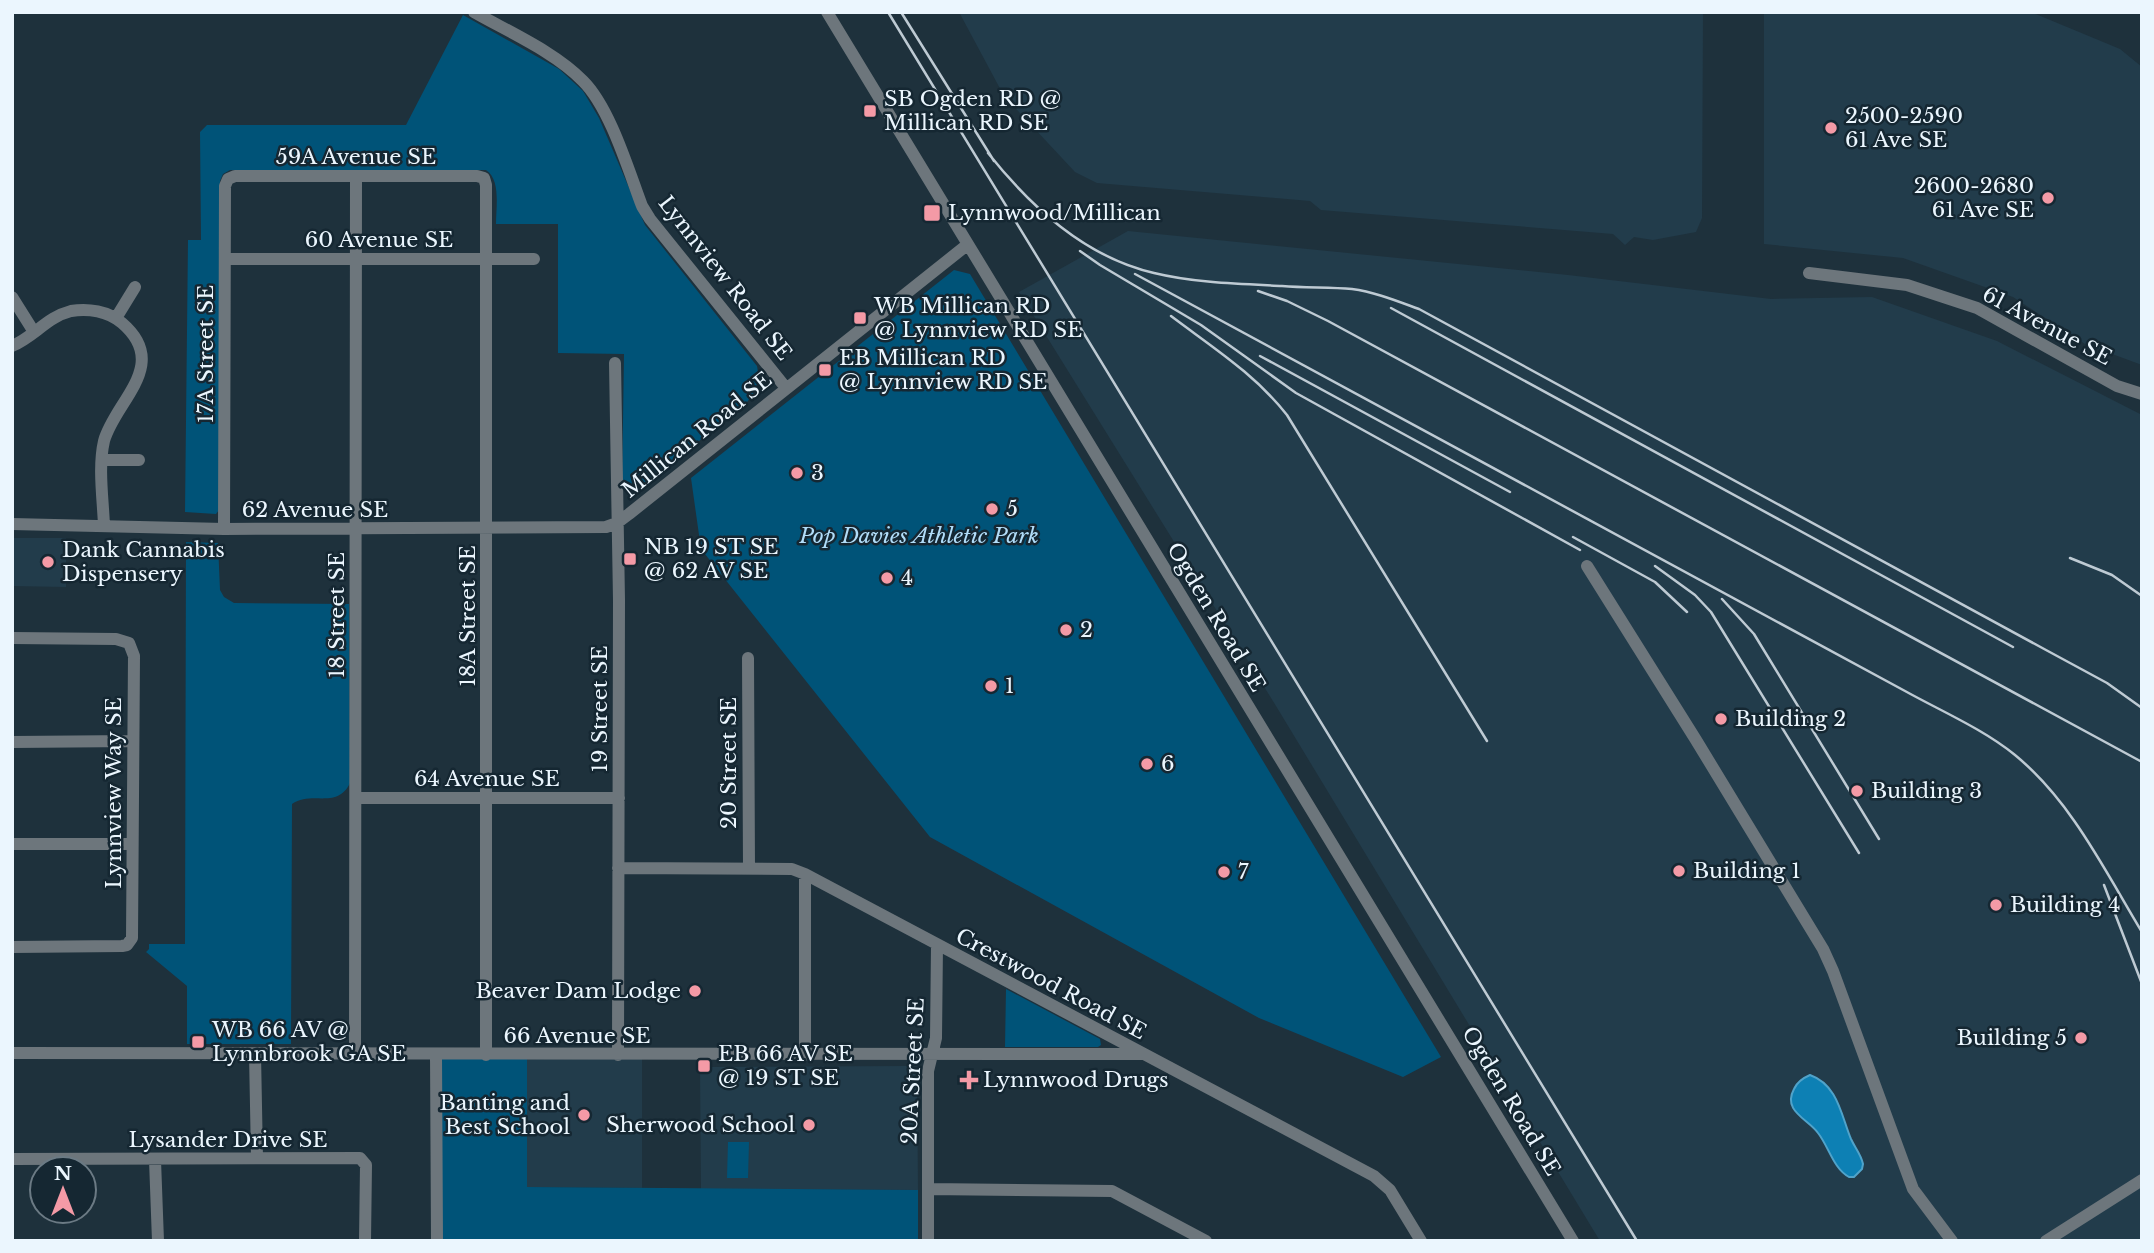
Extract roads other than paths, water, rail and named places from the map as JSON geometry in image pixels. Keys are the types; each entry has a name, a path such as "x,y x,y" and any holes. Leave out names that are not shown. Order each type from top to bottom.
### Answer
{"street":[{"name":"Lynnview Road SE","path":"474,12 563,64 583,81 606,114 650,219 786,388"},
{"name":"Ogden Road SE","path":"827,12 1573,1241"},
{"name":"59A Avenue SE","path":"228,179 235,176 484,178"},
{"name":"18 Street SE","path":"355,1055 356,176"},
{"name":"18A Street SE","path":"484,178 488,797 486,1055"},
{"name":"17A Street SE","path":"224,529 225,186 228,179"},
{"name":"Millican Road SE","path":"617,523 967,245"},
{"name":"60 Avenue SE","path":"225,259 534,259"},
{"name":"61 Avenue SE","path":"1809,273 1906,285 1977,308 2117,386 2142,394"},
{"path":"116,318 135,287"},
{"path":"12,297 34,332"},
{"path":"12,346 22,342 59,315 71,311 95,311 116,318 128,329 137,344 141,369 135,386 108,429 102,460 104,526"},
{"name":"19 Street SE","path":"615,363 619,797 618,1055"},
{"path":"102,460 139,460"},
{"name":"62 Avenue SE","path":"12,524 224,529 487,529 593,528 617,523"},
{"path":"1587,566 1823,949 1913,1189 1952,1241"},
{"name":"Lynnview Way SE","path":"12,638 116,639 129,643 134,656 132,938 127,945 12,947"},
{"name":"20 Street SE","path":"748,658 749,869"},
{"path":"12,742 133,741"},
{"name":"64 Avenue SE","path":"356,797 619,797"},
{"path":"12,844 132,844"},
{"name":"Crestwood Road SE","path":"618,868 792,869 804,874 1374,1176 1390,1190 1421,1241"},
{"path":"804,874 804,1055"},
{"name":"20A Street SE","path":"928,1241 928,1071 936,1038 937,945"},
{"name":"66 Avenue SE","path":"12,1053 932,1056 1142,1054"},
{"path":"255,1055 257,1158"},
{"path":"436,1055 437,1241"},
{"name":"Lysander Drive SE","path":"12,1159 360,1158 364,1161 366,1172 365,1241"},
{"path":"155,1160 158,1241"},
{"path":"2046,1241 2142,1180"},
{"path":"928,1189 1112,1192 1206,1241"}],"railway":[{"path":"888,12 1637,1241"},
{"path":"901,12 994,161"},
{"path":"988,153 1022,192 1061,227 1105,255 1129,265 1154,273 1202,281 1352,289 1419,309 2107,683 2142,708"},
{"path":"1080,251 1201,325 1296,393 1580,550"},
{"path":"1135,274 1989,737 2015,755 2054,794 2086,838 2142,932"},
{"path":"1258,291 1287,301 1328,321 2142,762"},
{"path":"1391,308 2013,647"},
{"path":"1171,316 1247,374 1287,415 1487,741"},
{"path":"1260,356 1510,492"},
{"path":"1573,537 1655,582 1687,612"},
{"path":"2070,558 2112,575 2142,596"},
{"path":"1655,566 1695,595 1711,612 1859,853"},
{"path":"1722,599 1754,634 1879,839"},
{"path":"2104,885 2142,984"}],"place":[{"name":"SB Ogden RD @ Millican RD SE","path":"870,111"},
{"name":"2500-2590 61 Ave SE","path":"1831,128"},
{"name":"2600-2680 61 Ave SE","path":"2048,198"},
{"name":"Lynnwood/Millican","path":"932,213"},
{"name":"WB Millican RD @ Lynnview RD SE","path":"860,318"},
{"name":"EB Millican RD @ Lynnview RD SE","path":"825,370"},
{"name":"3","path":"797,473"},
{"name":"5","path":"992,509"},
{"name":"NB 19 ST SE @ 62 AV SE","path":"630,559"},
{"name":"Dank Cannabis Dispensery","path":"48,562"},
{"name":"4","path":"887,578"},
{"name":"2","path":"1066,630"},
{"name":"1","path":"991,686"},
{"name":"Building 2","path":"1721,719"},
{"name":"6","path":"1147,764"},
{"name":"Building 3","path":"1857,791"},
{"name":"Building 1","path":"1679,871"},
{"name":"7","path":"1224,872"},
{"name":"Building 4","path":"1996,905"},
{"name":"Beaver Dam Lodge","path":"695,991"},
{"name":"Building 5","path":"2081,1038"},
{"name":"WB 66 AV @ Lynnbrook GA SE","path":"198,1042"},
{"name":"EB 66 AV SE @ 19 ST SE","path":"704,1066"},
{"name":"Lynnwood Drugs","path":"969,1080"},
{"name":"Banting and Best School","path":"584,1115"},
{"name":"Sherwood School","path":"809,1125"}],"park label":[{"name":"Pop Davies Athletic Park","path":"919,536"}]}
